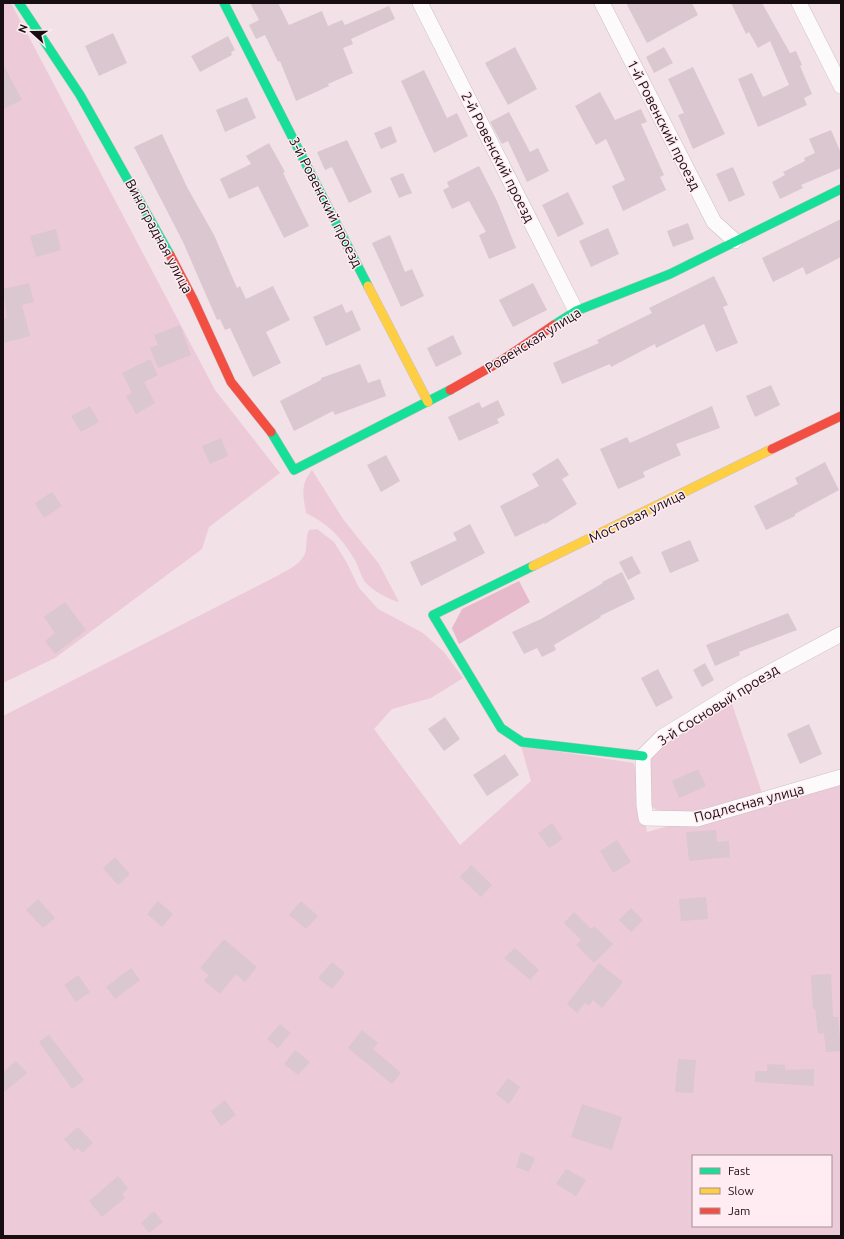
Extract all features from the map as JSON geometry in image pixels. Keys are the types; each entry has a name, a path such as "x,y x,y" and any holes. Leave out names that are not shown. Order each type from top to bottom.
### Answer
{"street":[{"name":"Виноградная улица","path":"19,3 80,95 152,220 193,299 231,382 275,437 294,470"},
{"name":"3-й Ровенский проезд","path":"224,3 428,402"},
{"name":"2-й Ровенский проезд","path":"420,3 576,311"},
{"name":"1-й Ровенский проезд","path":"602,3 714,222 735,241"},
{"path":"799,3 841,86"},
{"name":"Ровенская улица","path":"294,470 428,402 501,361 576,311 670,274 841,189"},
{"name":"Мостовая улица","path":"642,756 522,742 501,728 433,615 841,416"},
{"name":"3-й Сосновый проезд","path":"642,756 662,737 748,684 841,634"},
{"name":"Подлесная улица","path":"642,756 646,818 697,819 841,777"}],"shaded area":[{"path":"3,3 11,3 215,390 280,473 209,527 202,549 55,658 3,683"},
{"path":"312,470 343,519 379,564 399,602 390,599 368,585 363,579 355,560 333,531 321,521 306,513 303,490 308,475"},
{"path":"317,529 334,542 347,563 359,588 378,609 423,633 444,652 463,678 431,698 392,709 374,729 460,845 531,781 521,746 634,763 647,832 841,778 841,1236 3,1236 3,716 290,569 302,559 305,554 309,530"},
{"path":"519,581 530,602 459,644 452,628 462,609"},
{"path":"731,701 763,796 683,815 662,813 649,805 648,764 651,753 665,739"}],"building":[{"path":"250,3 278,3 289,25 322,11 328,26 342,20 345,25 389,6 395,19 351,39 353,44 343,48 353,73 296,101 280,61 278,62 265,35 256,39 249,25 259,20"},
{"path":"626,3 692,3 698,15 647,43"},
{"path":"731,3 762,3 790,53 796,51 802,65 800,66 812,94 804,98 807,105 758,127 738,79 752,73 763,97 789,85 770,41 758,48 749,32 746,34"},
{"path":"113,33 127,63 99,76 85,46"},
{"path":"228,36 235,50 231,52 232,55 200,72 191,56"},
{"path":"515,47 537,89 508,105 485,63"},
{"path":"664,47 673,63 654,73 646,57"},
{"path":"3,64 22,100 3,109"},
{"path":"693,67 725,134 693,149 678,115 684,113 668,79"},
{"path":"424,70 447,118 457,113 468,136 434,153 401,81"},
{"path":"600,92 615,120 641,109 647,122 641,124 664,175 660,177 666,190 623,211 612,186 625,180 606,139 596,145 575,106"},
{"path":"247,97 256,118 225,132 216,110"},
{"path":"509,112 530,152 538,148 549,171 527,182 508,141 502,144 490,122"},
{"path":"391,126 397,142 381,149 374,133"},
{"path":"831,130 841,153 841,168 801,185 803,188 780,199 772,182 785,175 783,172 805,161 804,158 815,153 809,139"},
{"path":"162,134 187,187 214,235 237,288 240,286 246,299 273,286 290,320 266,332 281,363 253,377 230,328 225,330 220,319 217,320 183,242 134,147"},
{"path":"347,140 372,192 349,203 332,167 325,170 317,152"},
{"path":"269,143 285,172 283,173 309,226 284,238 258,186 229,199 220,179 251,164 246,156"},
{"path":"479,166 497,201 516,248 489,259 479,235 486,232 469,201 452,209 443,190 449,187 447,182"},
{"path":"733,167 745,195 729,202 716,174"},
{"path":"403,173 412,193 399,198 390,178"},
{"path":"568,192 584,224 558,237 542,205"},
{"path":"841,219 841,257 806,275 803,267 773,282 762,258"},
{"path":"688,223 694,239 673,247 667,231"},
{"path":"608,228 619,254 591,267 579,241"},
{"path":"56,229 61,250 36,257 30,236"},
{"path":"390,235 405,272 412,269 424,296 401,307 372,243"},
{"path":"714,276 728,305 723,307 738,343 716,352 704,324 656,348 655,344 611,367 610,364 562,384 553,363 599,343 597,340 652,313 649,308"},
{"path":"29,283 34,302 22,305 30,336 3,343 3,319 7,318 3,289"},
{"path":"533,283 547,310 513,327 499,300"},
{"path":"342,304 346,313 352,310 361,330 326,346 313,317"},
{"path":"180,325 191,355 158,368 150,348 158,345 154,335"},
{"path":"453,335 462,354 436,367 427,348"},
{"path":"150,359 158,375 144,382 155,403 136,414 126,396 132,393 122,373"},
{"path":"360,364 368,383 380,379 386,396 335,415 333,411 294,431 280,401 321,380 321,378"},
{"path":"771,385 780,405 755,417 746,396"},
{"path":"498,400 505,415 497,419 499,423 459,441 448,417 479,402 482,408"},
{"path":"90,406 99,422 81,432 71,416"},
{"path":"712,406 720,428 676,444 681,455 643,472 645,477 618,489 600,449 627,437 630,443"},
{"path":"221,438 228,456 210,464 202,446"},
{"path":"386,455 400,481 381,492 367,465"},
{"path":"558,458 569,475 562,479 577,504 545,524 544,523 515,537 500,506 539,486 532,474"},
{"path":"825,462 839,490 795,514 795,516 766,530 754,506 798,484 795,478"},
{"path":"52,492 62,506 44,518 35,503"},
{"path":"470,524 485,553 421,586 410,562 457,540 453,533"},
{"path":"690,540 699,561 670,573 661,552"},
{"path":"632,556 641,573 628,580 619,562"},
{"path":"622,572 635,599 600,616 601,617 554,645 556,650 542,657 537,648 524,654 512,632 541,619 603,583 602,582"},
{"path":"65,602 86,630 55,654 45,641 55,633 44,617"},
{"path":"788,613 797,630 739,652 740,655 715,666 706,645"},
{"path":"705,663 714,680 702,687 693,670"},
{"path":"658,669 673,698 656,707 641,678"},
{"path":"445,717 460,739 444,751 428,729"},
{"path":"809,724 822,754 800,764 787,734"},
{"path":"505,754 519,775 487,796 473,775"},
{"path":"698,769 706,786 679,798 672,781"},
{"path":"552,823 563,839 549,848 538,833"},
{"path":"716,830 717,842 729,841 730,857 689,861 686,832"},
{"path":"617,840 631,862 613,873 600,851"},
{"path":"115,857 130,874 118,885 103,868"},
{"path":"471,865 492,885 481,897 460,877"},
{"path":"706,897 708,919 681,921 679,899"},
{"path":"38,899 55,918 43,928 26,910"},
{"path":"158,901 173,914 162,927 147,914"},
{"path":"301,901 318,916 306,929 289,915"},
{"path":"631,908 643,920 631,932 619,920"},
{"path":"574,912 591,929 594,926 613,944 594,963 576,945 581,940 564,923"},
{"path":"224,939 257,967 245,982 236,974 220,994 204,981 209,975 200,968"},
{"path":"515,948 539,970 530,980 504,958"},
{"path":"332,962 345,973 332,989 318,978"},
{"path":"599,963 623,982 602,1008 593,1000 589,1006 585,1003 577,1013 567,1004"},
{"path":"131,968 140,980 115,999 106,987"},
{"path":"831,974 833,1017 838,1017 841,1051 826,1052 824,1033 818,1034 815,1009 813,1009 811,975"},
{"path":"78,975 90,992 76,1002 64,985"},
{"path":"280,1024 291,1033 278,1048 267,1039"},
{"path":"362,1030 378,1043 373,1049 401,1073 392,1084 348,1048"},
{"path":"49,1035 84,1080 72,1089 39,1042"},
{"path":"295,1050 310,1062 298,1075 284,1064"},
{"path":"678,1059 696,1060 693,1093 675,1092"},
{"path":"16,1061 27,1073 3,1093 3,1072"},
{"path":"767,1064 785,1065 785,1070 814,1069 814,1086 755,1082 755,1071 767,1071"},
{"path":"508,1078 520,1087 509,1104 496,1094"},
{"path":"225,1100 236,1115 221,1126 211,1111"},
{"path":"582,1104 622,1117 612,1150 571,1137"},
{"path":"78,1127 93,1143 82,1153 78,1148 74,1151 64,1139"},
{"path":"521,1152 535,1158 529,1172 516,1167"},
{"path":"566,1169 586,1180 576,1196 556,1184"},
{"path":"118,1176 128,1188 122,1194 125,1198 102,1217 89,1201"},
{"path":"154,1211 163,1222 149,1233 141,1223"}],"traffic: fast":[{"path":"19,3 80,95 170,255"},
{"path":"224,3 368,286"},
{"path":"554,325 576,311 670,274 841,189"},
{"path":"271,432 294,470 450,390"},
{"path":"533,566 433,615 501,728 522,742 643,756"}],"traffic: slow":[{"path":"368,286 428,402"},
{"path":"533,566 772,449"}],"traffic: jam":[{"path":"170,255 193,299 231,382 271,432"},
{"path":"450,390 501,361 554,325"},
{"path":"772,449 841,416"}]}
